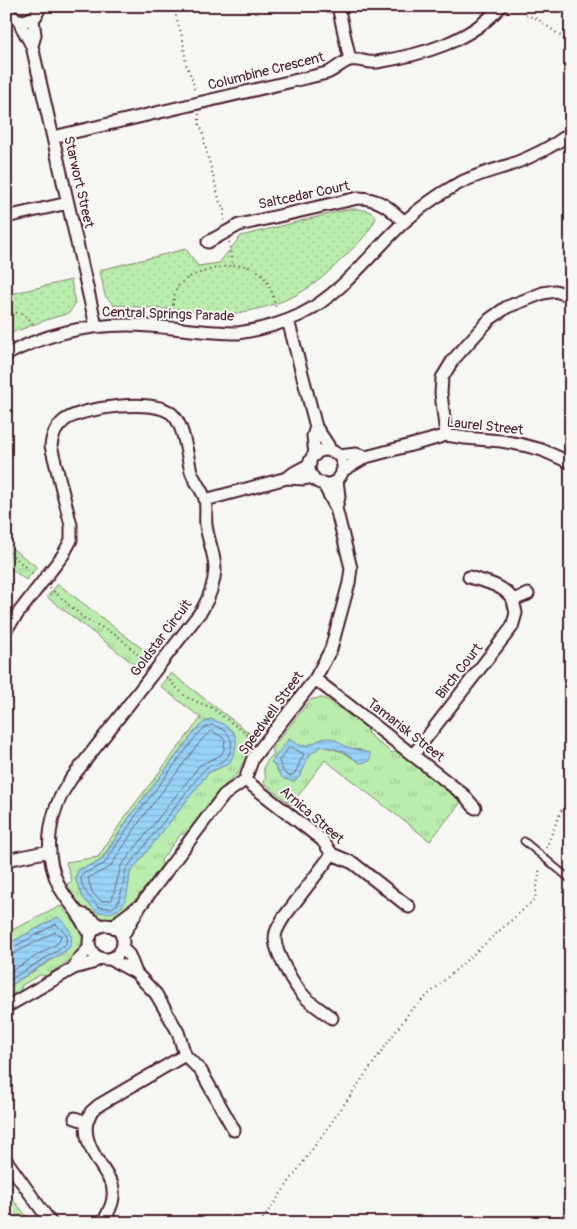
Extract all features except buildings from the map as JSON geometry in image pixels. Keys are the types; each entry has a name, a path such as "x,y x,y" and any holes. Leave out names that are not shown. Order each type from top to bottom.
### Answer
{"street":[{"path":"338,6 350,60 366,63 378,62 438,47 468,34 481,25 501,6"},
{"path":"11,14 29,21 42,7"},
{"name":"Starwort Street","path":"11,14 21,26 32,46 96,326"},
{"name":"Starwort Street","path":"32,46 35,35 33,18"},
{"name":"Columbine Crescent","path":"53,137 327,73 350,60"},
{"name":"Central Springs Parade","path":"6,355 48,336 96,326 148,326 238,333 288,320 309,310 336,291 418,210 464,181 545,150 571,133"},
{"name":"Saltcedar Court","path":"208,242 239,225 358,198 367,198 380,202 404,222"},
{"path":"6,217 68,203"},
{"path":"446,435 441,393 442,378 453,360 478,332 502,310 543,293 556,291 571,296"},
{"path":"288,320 316,427 334,453 342,460 340,475 332,482 323,483 313,476"},
{"name":"Goldstar Circuit","path":"6,629 63,555 71,540 72,525 51,446 51,440 56,431 67,419 84,412 117,406 152,406 170,412 178,421 191,471 205,500 206,528 214,556 215,572 206,603 64,789 54,812 51,826 50,851 53,869 59,885 70,904 78,913 90,941"},
{"path":"313,476 312,459 316,427"},
{"name":"Laurel Street","path":"340,475 366,456 446,435 523,445 542,450 571,463"},
{"path":"287,478 320,452 334,453"},
{"name":"Laurel Street","path":"334,453 366,456"},
{"name":"Speedwell Street","path":"336,508 339,497 340,475"},
{"path":"205,500 287,478 304,479 313,476"},
{"name":"Speedwell Street","path":"245,780 254,758 315,679 331,649 350,575 350,560 336,508 323,483"},
{"path":"469,577 500,588 513,600 528,594"},
{"name":"Birch Court","path":"413,755 512,627 516,613 513,600"},
{"name":"Tamarisk Street","path":"315,679 464,795 476,808"},
{"path":"6,1007 74,968 120,953 122,943 140,905 224,795 245,780"},
{"name":"Arnica Street","path":"245,780 322,840 332,854 353,863 409,907"},
{"path":"6,860 50,851"},
{"path":"332,854 278,925 275,938 278,952 297,988 305,997 332,1018"},
{"path":"114,927 127,914 140,905"},
{"name":"Goldstar Circuit","path":"78,913 87,916 101,926"},
{"path":"74,968 97,928 101,926 114,927 118,930 136,973 156,994 178,1032 185,1055 201,1071 234,1130"},
{"path":"90,941 92,951 136,973"},
{"path":"103,1223 113,1202 113,1190 112,1184 88,1140 85,1131 87,1122 92,1112 99,1105 185,1055"},
{"path":"75,1118 87,1122"},
{"path":"6,1160 51,1223"}],"lane":[{"path":"524,841 571,880"}],"path":[{"path":"173,6 195,94"},
{"path":"521,6 526,15 538,19 571,44"},
{"path":"199,112 199,124 203,132 219,202 224,208 224,222"},
{"path":"229,242 232,265"},
{"path":"172,315 176,292 181,284 200,273 232,265 252,268 262,275 271,287 276,309"},
{"path":"6,314 16,312 23,314 35,327"},
{"path":"6,549 36,578"},
{"path":"48,587 61,596 77,613 118,636 150,665"},
{"path":"162,674 176,685 186,697 212,708 254,740"},
{"path":"260,1223 411,1010 535,899 542,856 561,810 571,798"}],"green space":[{"path":"349,209 365,210 374,215 376,218 367,233 317,282 280,302 252,310 226,314 114,305 105,296 100,270 186,249 198,266 219,263 241,236"},
{"path":"71,280 75,304 69,313 6,335 6,295"},
{"path":"6,544 37,567 26,580 6,565"},
{"path":"58,584 149,654 139,668 47,597"},
{"path":"171,673 252,735 249,740 254,745 237,774 224,786 186,834 181,834 161,860 162,865 136,899 120,914 112,919 105,920 96,917 84,908 73,896 67,884 72,881 66,862 98,857 127,814 201,718 160,686","holes":["211,719 234,732 235,746 231,757 222,766 209,772 130,873 127,891 78,870 100,861 133,812 203,723"]},
{"path":"322,698 328,700 367,728 368,734 392,753 397,751 457,797 461,802 430,841 325,760 291,805 264,783 266,777 264,767 274,753 271,749 312,699","holes":["289,739 301,746 326,743 361,750 360,763 343,752 322,746 310,754 300,776 294,781 287,780 280,775 275,765"]},
{"path":"61,906 79,930 82,946 78,953 46,976 40,975 22,985 20,991 6,999 6,988 65,952 71,944 58,917 6,945 6,933"},
{"path":"6,1191 32,1223 6,1223"}],"water":[{"path":"211,719 227,726 235,736 236,748 229,764 209,772 130,873 126,896 122,906 111,913 97,912 83,898 75,878 78,870 101,861 133,812 195,731 203,723"},
{"path":"289,739 303,746 321,739 333,739 348,747 370,753 370,761 360,763 343,751 322,746 310,754 300,776 294,781 284,779 271,762"},
{"path":"58,917 70,931 72,939 69,948 6,988 6,945"}]}
